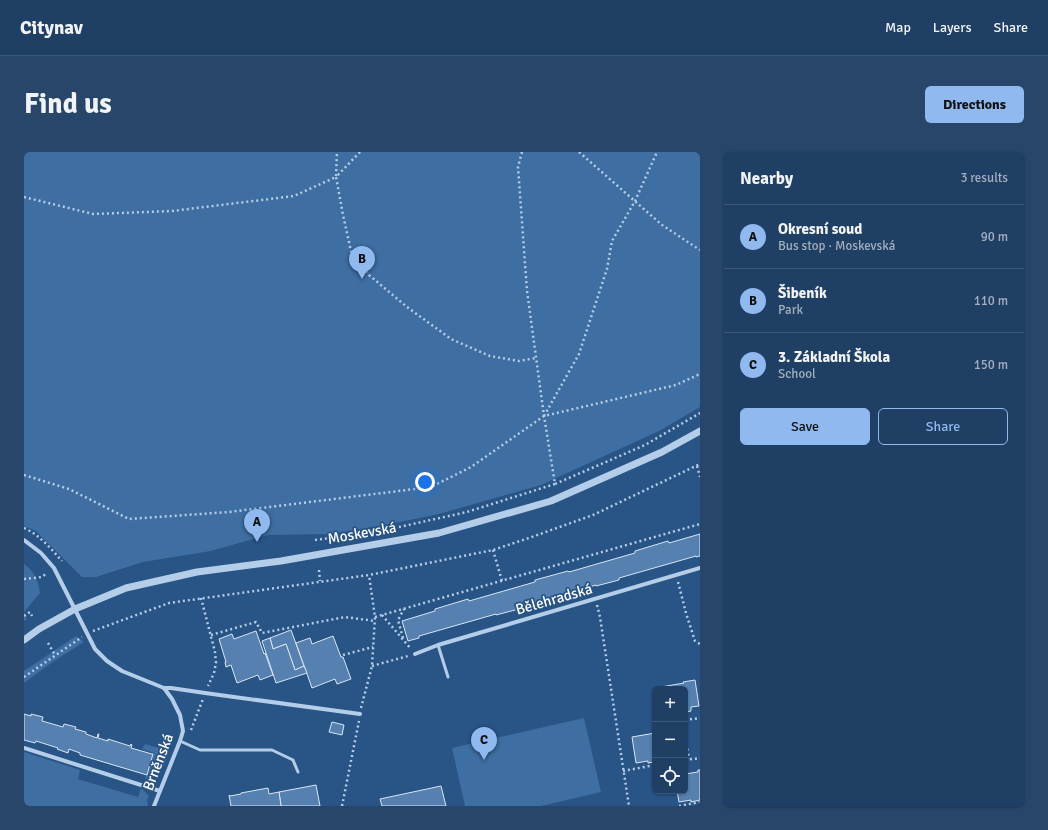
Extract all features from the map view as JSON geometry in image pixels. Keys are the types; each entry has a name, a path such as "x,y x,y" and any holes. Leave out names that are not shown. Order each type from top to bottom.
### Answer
{"street":[{"name":"Moskevská","path":"24,640 39,629 75,609 126,588 197,572 281,561 439,533 552,501 655,455 700,431"},
{"path":"24,540 41,553 54,568 95,649 107,661 122,671 164,688 360,714"},
{"name":"Bělehradská","path":"415,654 438,645 700,568"},
{"name":"Brněnská","path":"154,806 183,731 180,715 172,699 164,688"},
{"path":"24,748 160,791"}],"lane":[{"path":"438,645 448,677"},
{"path":"180,741 200,750 272,750 293,760 298,772"}],"path":[{"path":"336,152 336,177 352,251 370,275 408,307 451,339 490,356 519,361 536,358"},
{"path":"24,197 92,214 172,210 294,196 336,177 360,152"},
{"path":"522,152 518,167 527,291 544,416 556,484"},
{"path":"579,152 662,225 700,250"},
{"path":"544,416 579,354 607,269 612,241 635,201 657,152"},
{"path":"24,475 69,489 128,519 229,512 431,487 471,467 544,416 676,385 700,374"},
{"path":"314,540 380,531 459,513 556,484 645,445 700,413"},
{"path":"98,630 169,603 369,574 493,550 592,515 698,465 700,477"},
{"path":"376,617 700,524"},
{"path":"493,550 502,581"},
{"path":"319,570 320,581"},
{"path":"24,579 42,577 47,573"},
{"path":"342,806 360,714 372,666 376,617 369,574"},
{"path":"676,576 686,613 696,641 700,644"},
{"path":"186,744 214,673 216,663 215,652 201,598"},
{"path":"596,599 629,806"},
{"path":"404,609 398,620 404,641"},
{"path":"24,616 30,612 32,616"},
{"path":"372,666 415,654 382,615"},
{"path":"211,635 256,622 262,633 345,618 375,621"},
{"path":"24,677 81,638"},
{"path":"48,643 55,655"},
{"path":"343,655 373,647"},
{"path":"688,720 700,718"},
{"path":"688,753 689,759 700,758"},
{"path":"623,771 652,766"},
{"path":"679,806 700,802"}],"shaded area":[{"path":"24,152 700,152 700,407 659,431 541,485 439,514 329,534 268,535 211,551 143,562 96,577 82,577 36,531 24,526"},
{"path":"24,564 31,570 35,577 40,593 24,612"},
{"path":"24,612 27,619 24,621"},
{"path":"76,636 84,642 51,663 24,683 24,671"},
{"path":"584,718 601,792 541,806 465,806 452,748"},
{"path":"145,744 169,751 162,770 156,775 145,779 146,775 148,775 154,753 142,749"},
{"path":"24,752 80,770 78,779 138,797 141,788 149,796 147,800 148,806 24,806"}],"building":[{"path":"700,534 700,556 519,607 519,609 419,636 419,638 408,641 402,621 468,599 469,601 535,582 535,580 635,553 635,551 668,541 669,543"},
{"path":"291,630 304,666 295,670 286,644 273,649 270,638"},
{"path":"256,631 273,675 260,680 258,675 237,683 231,665 226,667 226,662 219,639 232,634 234,639"},
{"path":"333,636 351,679 337,684 335,679 312,688 296,643 310,638 312,644"},
{"path":"270,638 273,649 286,644 295,670 304,666 307,673 276,683 262,641"},
{"path":"695,680 699,706 691,707 691,711 688,712 688,686 667,686 684,683 683,682"},
{"path":"24,714 43,717 42,721 63,727 64,724 76,727 75,729 86,732 86,734 97,738 99,734 98,738 108,741 108,739 130,746 131,744 131,748 153,754 147,775 80,755 80,753 69,749 68,753 36,741 35,743 24,740"},
{"path":"332,722 344,725 342,735 329,732"},
{"path":"652,734 652,762 648,763 648,761 636,763 632,737"},
{"path":"698,770 700,770 700,800 679,802 678,794 688,794 688,774 698,772"},
{"path":"316,785 320,806 281,806 279,792"},
{"path":"441,786 446,806 382,806 380,799"},
{"path":"268,788 269,794 279,792 281,806 231,806 229,795"}],"place":[{"name":"Šibeník","path":"362,279"},
{"name":"Okresní soud","path":"257,542"},
{"name":"3. Základní Škola","path":"484,760"}]}
